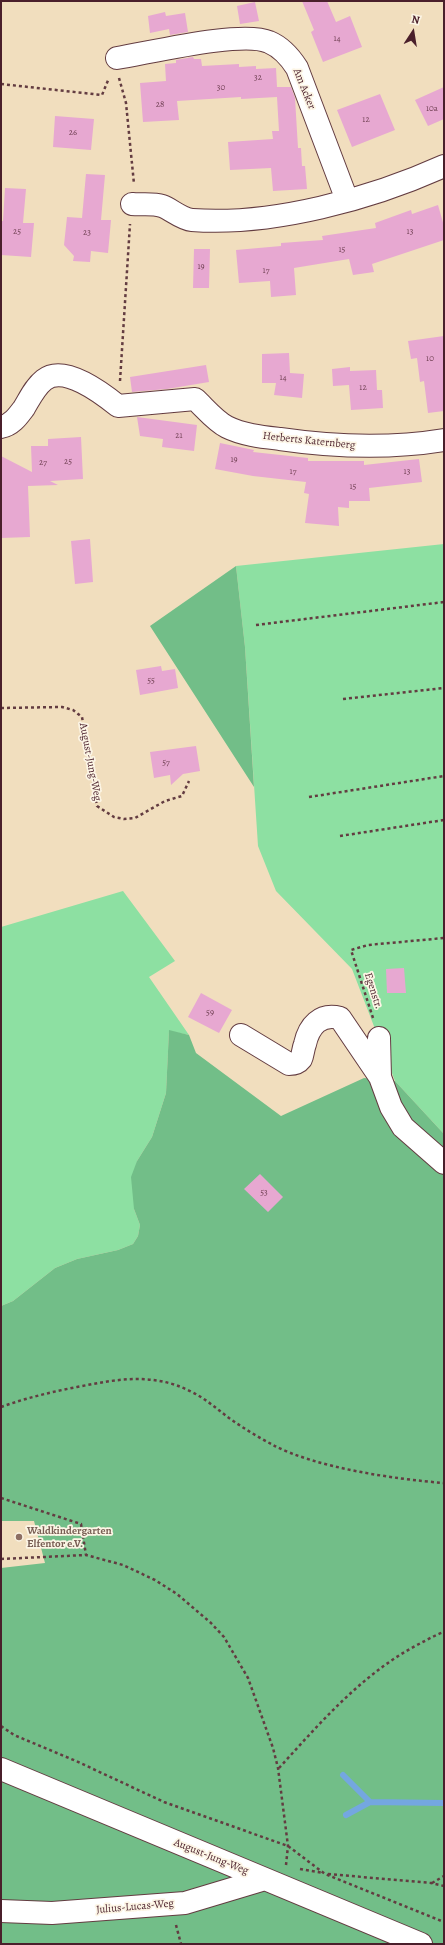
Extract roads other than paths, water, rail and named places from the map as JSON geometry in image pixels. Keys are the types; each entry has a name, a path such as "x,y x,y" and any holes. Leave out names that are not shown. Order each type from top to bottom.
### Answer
{"street":[{"name":"Am Acker","path":"117,58 229,39 256,39 274,45 290,56 297,68 347,200"},
{"path":"132,204 161,205 190,220 225,220 310,210 347,200 428,173 444,166"},
{"name":"Herberts Katernberg","path":"1,427 13,422 36,388 44,380 52,376 65,376 101,392 118,406 195,399 226,426 257,436 310,444 364,447 421,444 444,440"},
{"path":"241,1035 289,1064 297,1063 301,1059 306,1036 311,1026 318,1020 332,1016 340,1018 380,1077 391,1106 403,1127 444,1163"},
{"path":"379,1038 380,1077"},
{"name":"August-Jung-Weg","path":"1,1769 421,1944"},
{"name":"Julius-Lucas-Weg","path":"1,1911 52,1913 185,1903 265,1879"}],"waterway":[{"path":"343,1775 370,1802 444,1803"},
{"path":"346,1815 370,1802"}],"place":[{"name":"Waldkindergarten Elfentor e.V.","path":"19,1537"}]}
